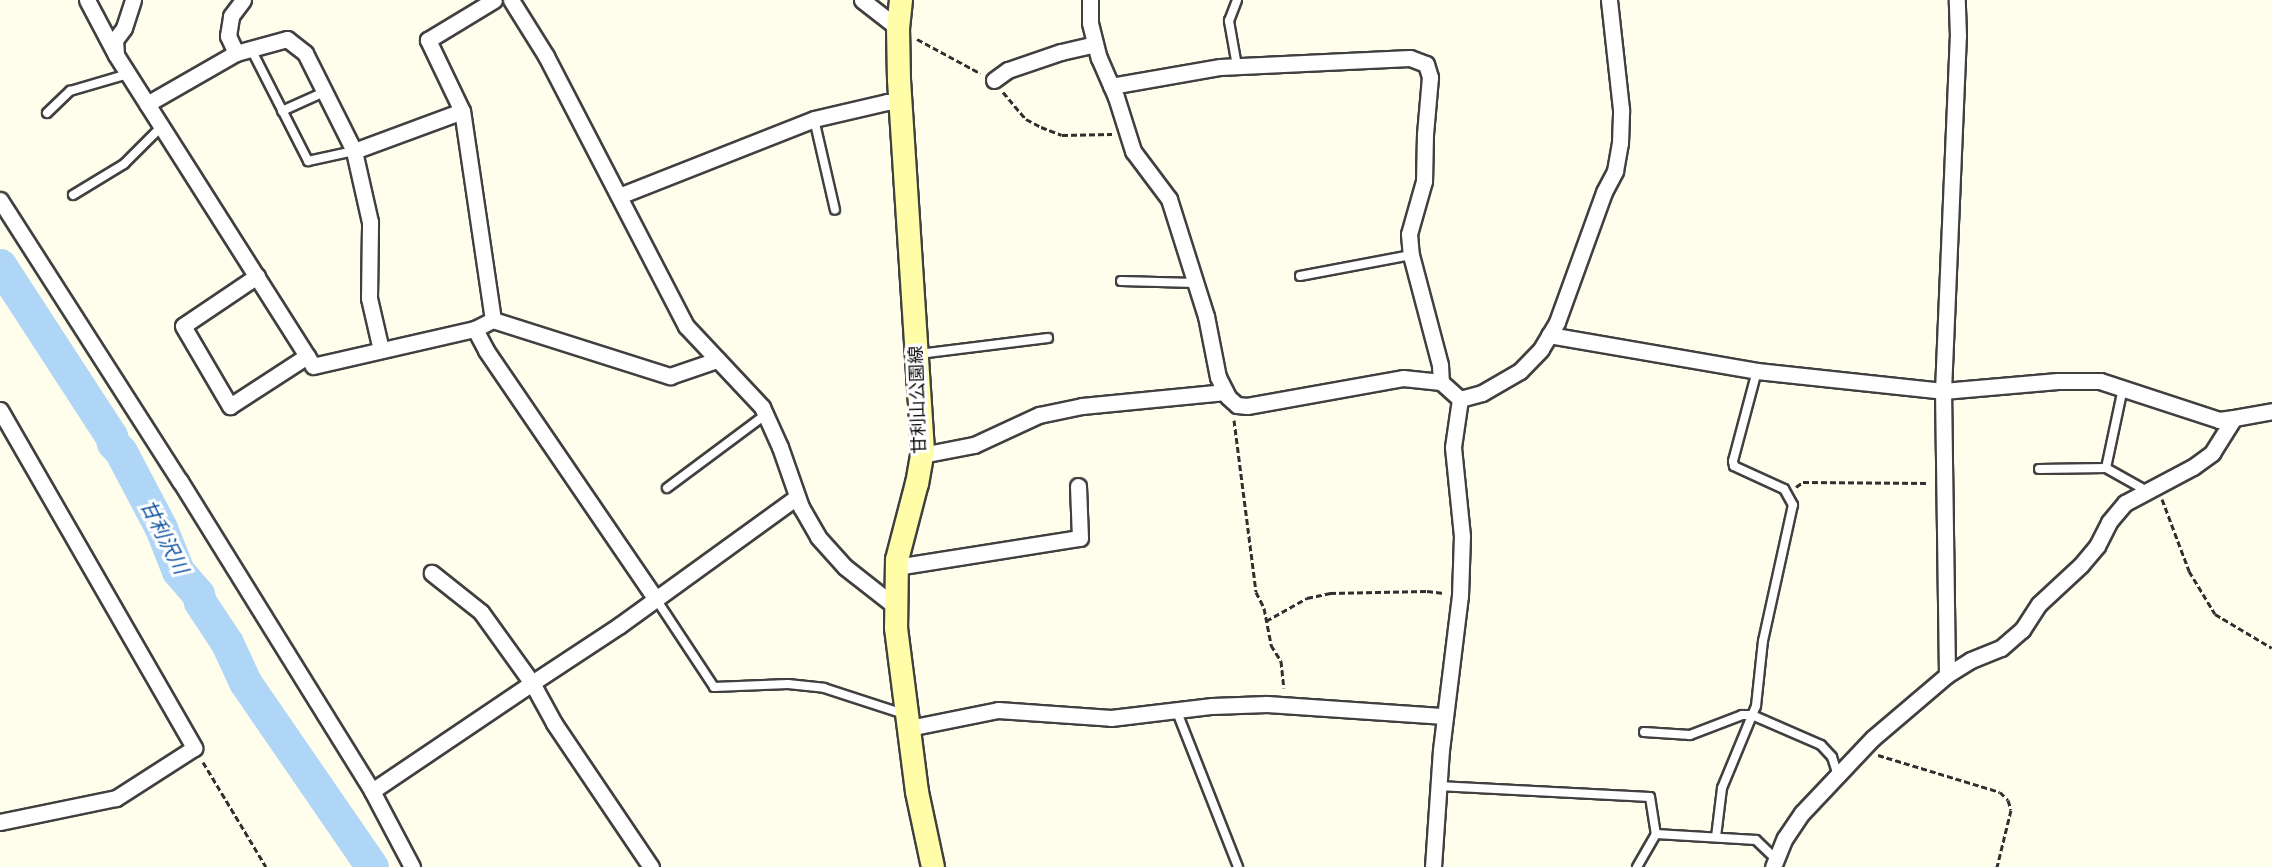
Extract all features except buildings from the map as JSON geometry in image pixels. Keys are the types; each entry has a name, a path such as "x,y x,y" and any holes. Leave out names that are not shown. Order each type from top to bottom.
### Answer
{"main road":[{"name":"甘利山公園線","path":"901,0 898,28 900,102 922,412 922,455 897,567 896,607 917,792 933,867"}],"street":[{"path":"87,0 116,55 314,366 475,329 493,320 670,376 717,360"},
{"path":"116,55 115,40 124,28 133,0"},
{"path":"236,53 228,36 231,16 243,0"},
{"path":"493,320 462,111 428,40 494,0"},
{"path":"511,0 546,56 686,326 762,408 780,447 797,497 818,537 845,567 896,607"},
{"path":"862,0 898,28"},
{"path":"1090,0 1090,23 1095,44 1126,134 1133,151 1169,199 1206,316 1218,376 1225,392 1237,405 1246,406 1403,378 1441,382 1460,399"},
{"path":"1460,399 1482,393 1520,371 1541,349 1557,322 1604,192 1616,171 1621,110 1608,0"},
{"path":"1947,675 1943,391 1958,36 1957,0"},
{"path":"147,104 236,53 287,39 305,53 354,151 370,222 369,298 381,350"},
{"path":"994,80 1008,70 1095,44"},
{"path":"1111,86 1237,66 1410,57 1426,64 1430,77 1424,181 1408,234 1411,255 1440,365 1441,382"},
{"path":"619,196 814,119 887,102 900,102"},
{"path":"354,151 462,111"},
{"path":"0,200 180,481 372,791 412,867"},
{"path":"257,276 183,326 230,406 308,356"},
{"path":"475,329 486,350 655,597"},
{"path":"1549,335 1757,371 1943,391 2058,381 2100,381 2218,420 2272,411"},
{"path":"922,455 974,444 1039,415 1082,406 1225,392"},
{"path":"1433,867 1438,786 1460,596 1462,536 1453,447 1460,399"},
{"path":"0,411 194,748 116,798 0,822"},
{"path":"1775,863 1785,838 1802,813 1864,748 1947,675 1971,660 2001,648 2022,630 2038,604 2081,565 2097,546 2109,522 2125,503 2193,467 2212,453 2234,418"},
{"path":"897,567 1080,538 1078,486"},
{"path":"372,791 620,625 655,597 797,497"},
{"path":"432,573 481,612 532,683 554,723 651,867"},
{"path":"908,722 998,710 1111,718 1212,706 1286,705 1445,716"}],"lane":[{"path":"1237,0 1229,21 1237,66"},
{"path":"251,49 308,161 354,151"},
{"path":"47,113 70,91 128,74"},
{"path":"282,111 324,92"},
{"path":"814,119 835,210"},
{"path":"73,195 124,164 162,126"},
{"path":"1300,276 1411,255"},
{"path":"1121,280 1195,283"},
{"path":"917,354 1048,338"},
{"path":"1716,837 1722,788 1756,706 1763,641 1793,505 1784,489 1734,466 1733,461 1757,371"},
{"path":"2106,468 2123,388"},
{"path":"667,488 765,415"},
{"path":"2038,470 2106,468 2152,488"},
{"path":"655,597 714,687 788,684 825,688 908,722"},
{"path":"1177,711 1238,867"},
{"path":"1644,732 1690,735 1742,716 1752,715 1821,745 1832,757 1838,775"},
{"path":"1438,786 1650,797 1656,834 1637,867"},
{"path":"1656,834 1756,840 1775,863"}],"path":[{"path":"898,28 994,80 1026,118 1041,127 1062,135 1126,134"},
{"path":"1237,405 1233,418 1256,592 1264,608 1271,645 1281,661 1286,705"},
{"path":"1787,493 1803,482 1944,483"},
{"path":"2152,488 2189,571 2215,614 2272,648"},
{"path":"1266,621 1307,598 1330,593 1427,591 1460,596"},
{"path":"194,748 266,867"},
{"path":"1864,748 1882,758 2000,792 2008,800 2011,810 1997,867"}],"waterway":[{"name":"甘利沢川","path":"0,265 111,436 113,443 121,452 161,528 178,571 198,594 200,602 227,643 245,682 372,867"}]}
